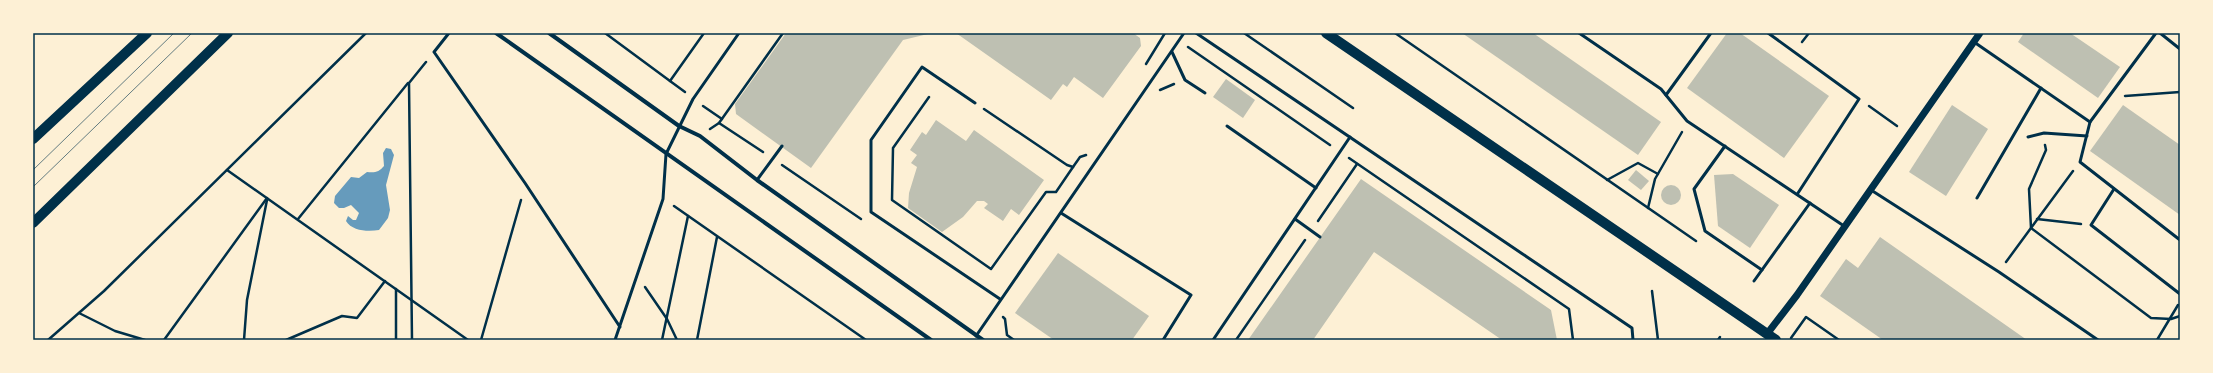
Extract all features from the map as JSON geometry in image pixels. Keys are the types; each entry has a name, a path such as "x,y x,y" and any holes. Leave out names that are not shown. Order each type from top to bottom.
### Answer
{"main road":[{"path":"33,139 147,33"},
{"path":"33,224 228,33"},
{"path":"1326,33 1765,337 1776,340"}],"street":[{"path":"496,33 931,340"},
{"path":"549,33 679,126 700,136 758,180 983,340"},
{"path":"1765,337 1980,33"}],"lane":[{"path":"449,33 434,52 526,183 620,327"},
{"path":"615,340 663,199 666,154 693,99 739,33"},
{"path":"976,336 1184,33"},
{"path":"1196,33 1632,328 1633,340"},
{"path":"1579,33 1661,89 1687,121 1844,226"},
{"path":"1666,95 1711,33"},
{"path":"1768,33 1859,98 1798,194"},
{"path":"2156,33 2090,122 2080,162 2180,240"},
{"path":"2160,33 2180,49"},
{"path":"1974,42 2090,122"},
{"path":"1172,52 1185,80 1204,93"},
{"path":"975,103 922,67 871,140 871,212 1000,299"},
{"path":"1977,198 2041,88"},
{"path":"1227,126 1316,188"},
{"path":"2028,137 2044,133 2087,136"},
{"path":"1213,340 1350,137"},
{"path":"758,180 782,146"},
{"path":"1725,146 1694,189 1705,231 1762,270"},
{"path":"1870,188 1999,272 2098,340"},
{"path":"2114,189 2091,225 2180,294"},
{"path":"1754,281 1810,203"},
{"path":"1060,213 1191,295 1163,340"},
{"path":"1295,218 1320,237"}],"path":[{"path":"48,340 79,313 366,33"},
{"path":"605,33 670,81"},
{"path":"700,136 719,123 783,33"},
{"path":"1144,66 1165,33"},
{"path":"1244,33 1353,108"},
{"path":"1395,33 1698,242"},
{"path":"1179,41 1569,309 1573,340"},
{"path":"298,219 434,52"},
{"path":"409,83 412,340"},
{"path":"2108,98 2179,91"},
{"path":"929,97 893,148 892,200 991,269 1046,192 1056,192 1080,157 1088,154"},
{"path":"1859,98 1897,126"},
{"path":"975,103 1073,167"},
{"path":"1648,208 1658,174 1687,121"},
{"path":"1999,272 2080,162"},
{"path":"1607,180 1638,163 1658,174"},
{"path":"1236,340 1357,164"},
{"path":"227,170 468,340"},
{"path":"481,340 526,183"},
{"path":"823,193 833,200"},
{"path":"164,340 267,198"},
{"path":"244,340 248,300 267,198"},
{"path":"663,199 866,340"},
{"path":"662,340 688,216"},
{"path":"2037,219 2091,225"},
{"path":"2031,228 2151,318 2171,319 2180,316"},
{"path":"697,340 717,236"},
{"path":"637,276 667,319 677,340"},
{"path":"286,340 342,316 357,318 385,281"},
{"path":"396,289 396,340"},
{"path":"1652,291 1658,340"},
{"path":"2157,340 2171,319 2180,301"},
{"path":"79,313 115,331 145,340"},
{"path":"1789,340 1806,317 1839,340"}],"water":[{"path":"386,148 391,149 394,155 386,185 390,210 388,218 379,230 365,231 356,229 346,221 348,216 353,220 356,220 359,213 351,205 344,208 339,208 334,203 335,196 351,177 359,178 367,172 379,171 384,166 383,153"}],"building":[{"path":"786,33 928,34 903,40 811,168 736,114 735,104"},
{"path":"956,33 1133,33 1140,38 1141,46 1103,98 1074,77 1067,87 1063,84 1051,100"},
{"path":"1462,33 1533,33 1661,122 1638,155"},
{"path":"1727,33 1740,33 1829,96 1784,158 1687,88"},
{"path":"2024,33 2070,33 2120,67 2098,98 2018,42"},
{"path":"1226,79 1255,100 1243,118 1213,97"},
{"path":"1952,105 1988,129 1946,196 1909,172"},
{"path":"2123,105 2180,145 2180,215 2090,151"},
{"path":"936,120 966,141 974,130 1044,180 1019,215 1011,209 1003,221 984,208 988,204 984,201 977,201 963,217 942,232 908,208 909,193 917,167 911,163 917,155 910,150 922,132 926,135"},
{"path":"1636,170 1649,181 1641,190 1628,180"},
{"path":"1733,174 1779,205 1750,248 1718,226 1714,175"},
{"path":"1361,179 1551,310 1557,340 1502,340 1374,252 1313,340 1248,340"},
{"path":"1671,185 1678,188 1681,195 1678,202 1671,205 1664,202 1661,195 1664,188"},
{"path":"1880,237 2027,340 1883,340 1820,296 1846,259 1858,268"},
{"path":"1058,253 1149,316 1132,340 1054,340 1015,313"}],"tram line":[{"path":"33,170 174,33"},
{"path":"33,187 192,33"}]}
